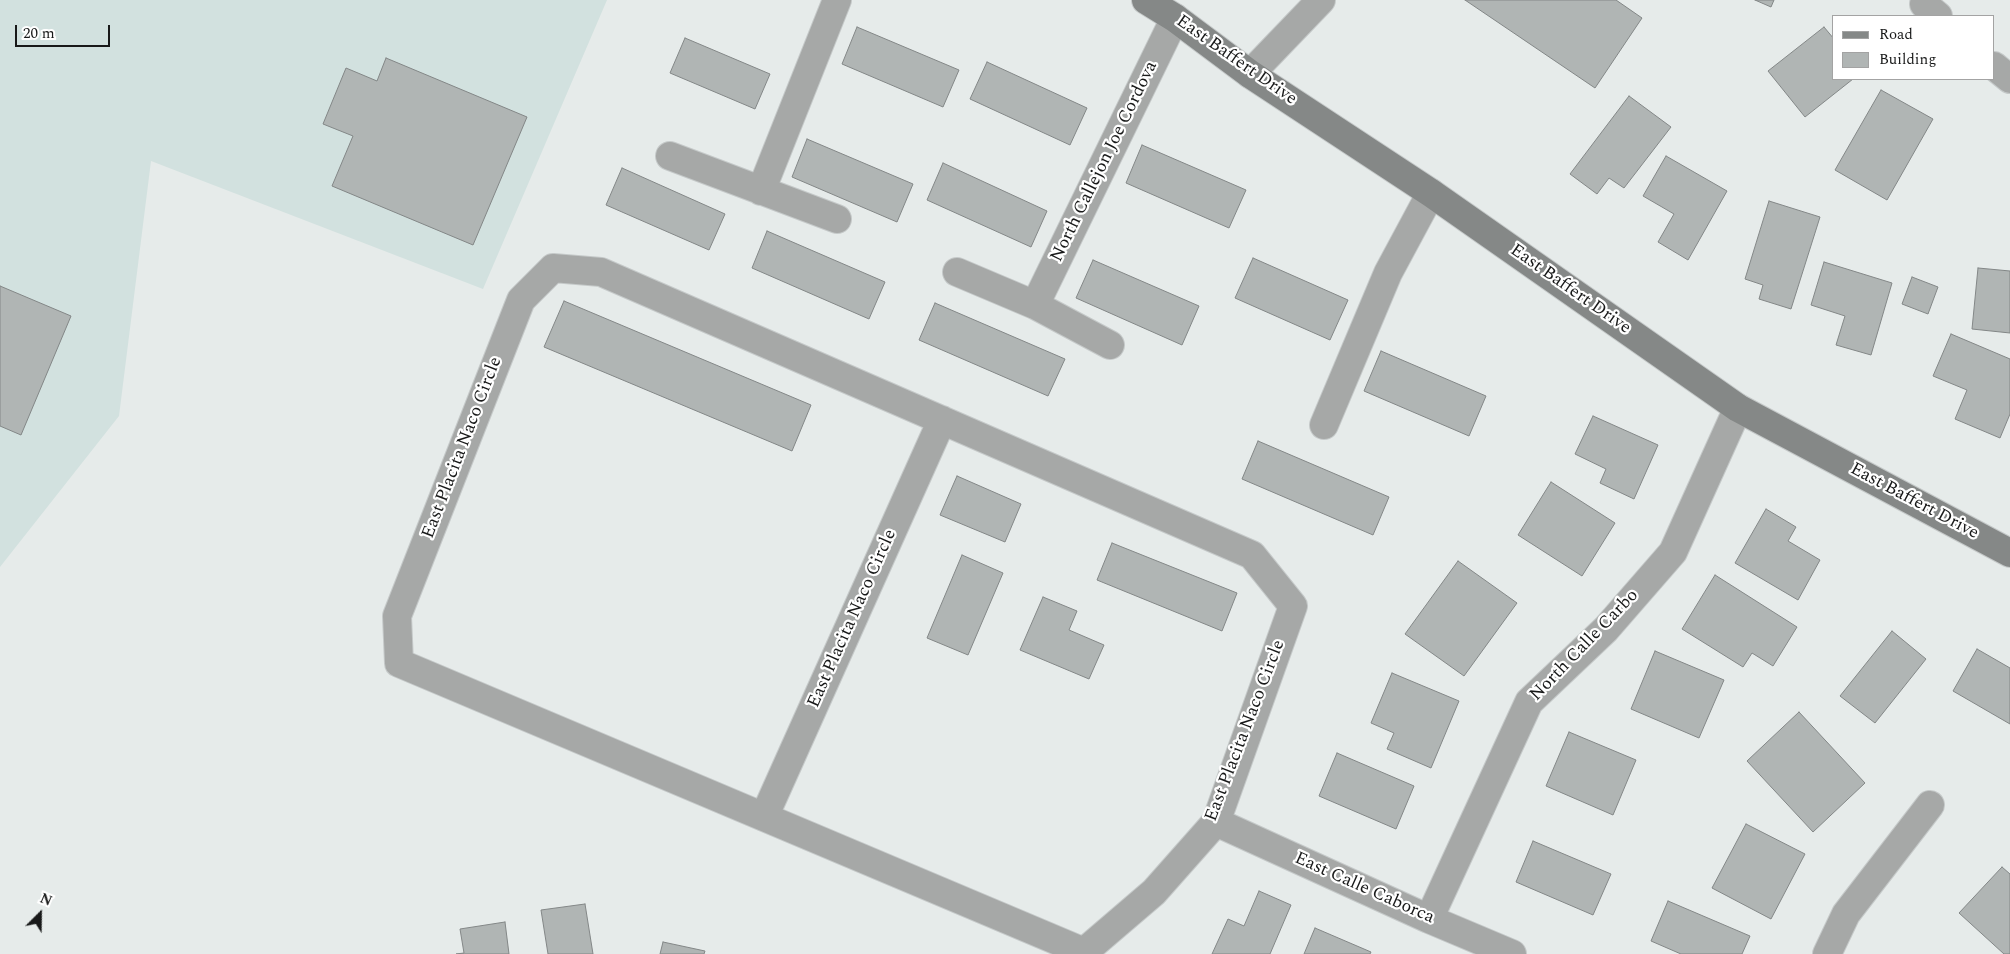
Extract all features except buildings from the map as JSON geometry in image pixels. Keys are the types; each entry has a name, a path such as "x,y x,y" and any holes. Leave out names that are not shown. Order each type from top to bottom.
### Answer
{"street":[{"path":"762,191 837,0"},
{"name":"East Baffert Drive","path":"1146,0 1175,18 1250,74 1431,193 1738,408 2010,553"},
{"path":"1250,74 1321,0"},
{"name":"North Callejon Joe Cordova","path":"1035,306 1175,18"},
{"path":"1995,67 2010,79"},
{"path":"670,156 837,219"},
{"path":"1324,425 1388,273 1431,193"},
{"name":"East Placita Naco Circle","path":"553,268 601,272 942,420 1252,555 1293,606 1216,822 1154,892 1084,952 399,663 397,616 521,300 553,268"},
{"path":"957,272 1035,306 1110,346"},
{"name":"North Calle Carbo","path":"1429,918 1529,702 1606,629 1673,552 1738,408"},
{"name":"East Placita Naco Circle","path":"764,817 942,420"},
{"path":"1827,954 1846,914 1930,805"},
{"name":"East Calle Caborca","path":"1216,822 1512,954"}],"shaded area":[{"path":"0,0 607,0 483,289 151,161 119,416 0,567"}]}
